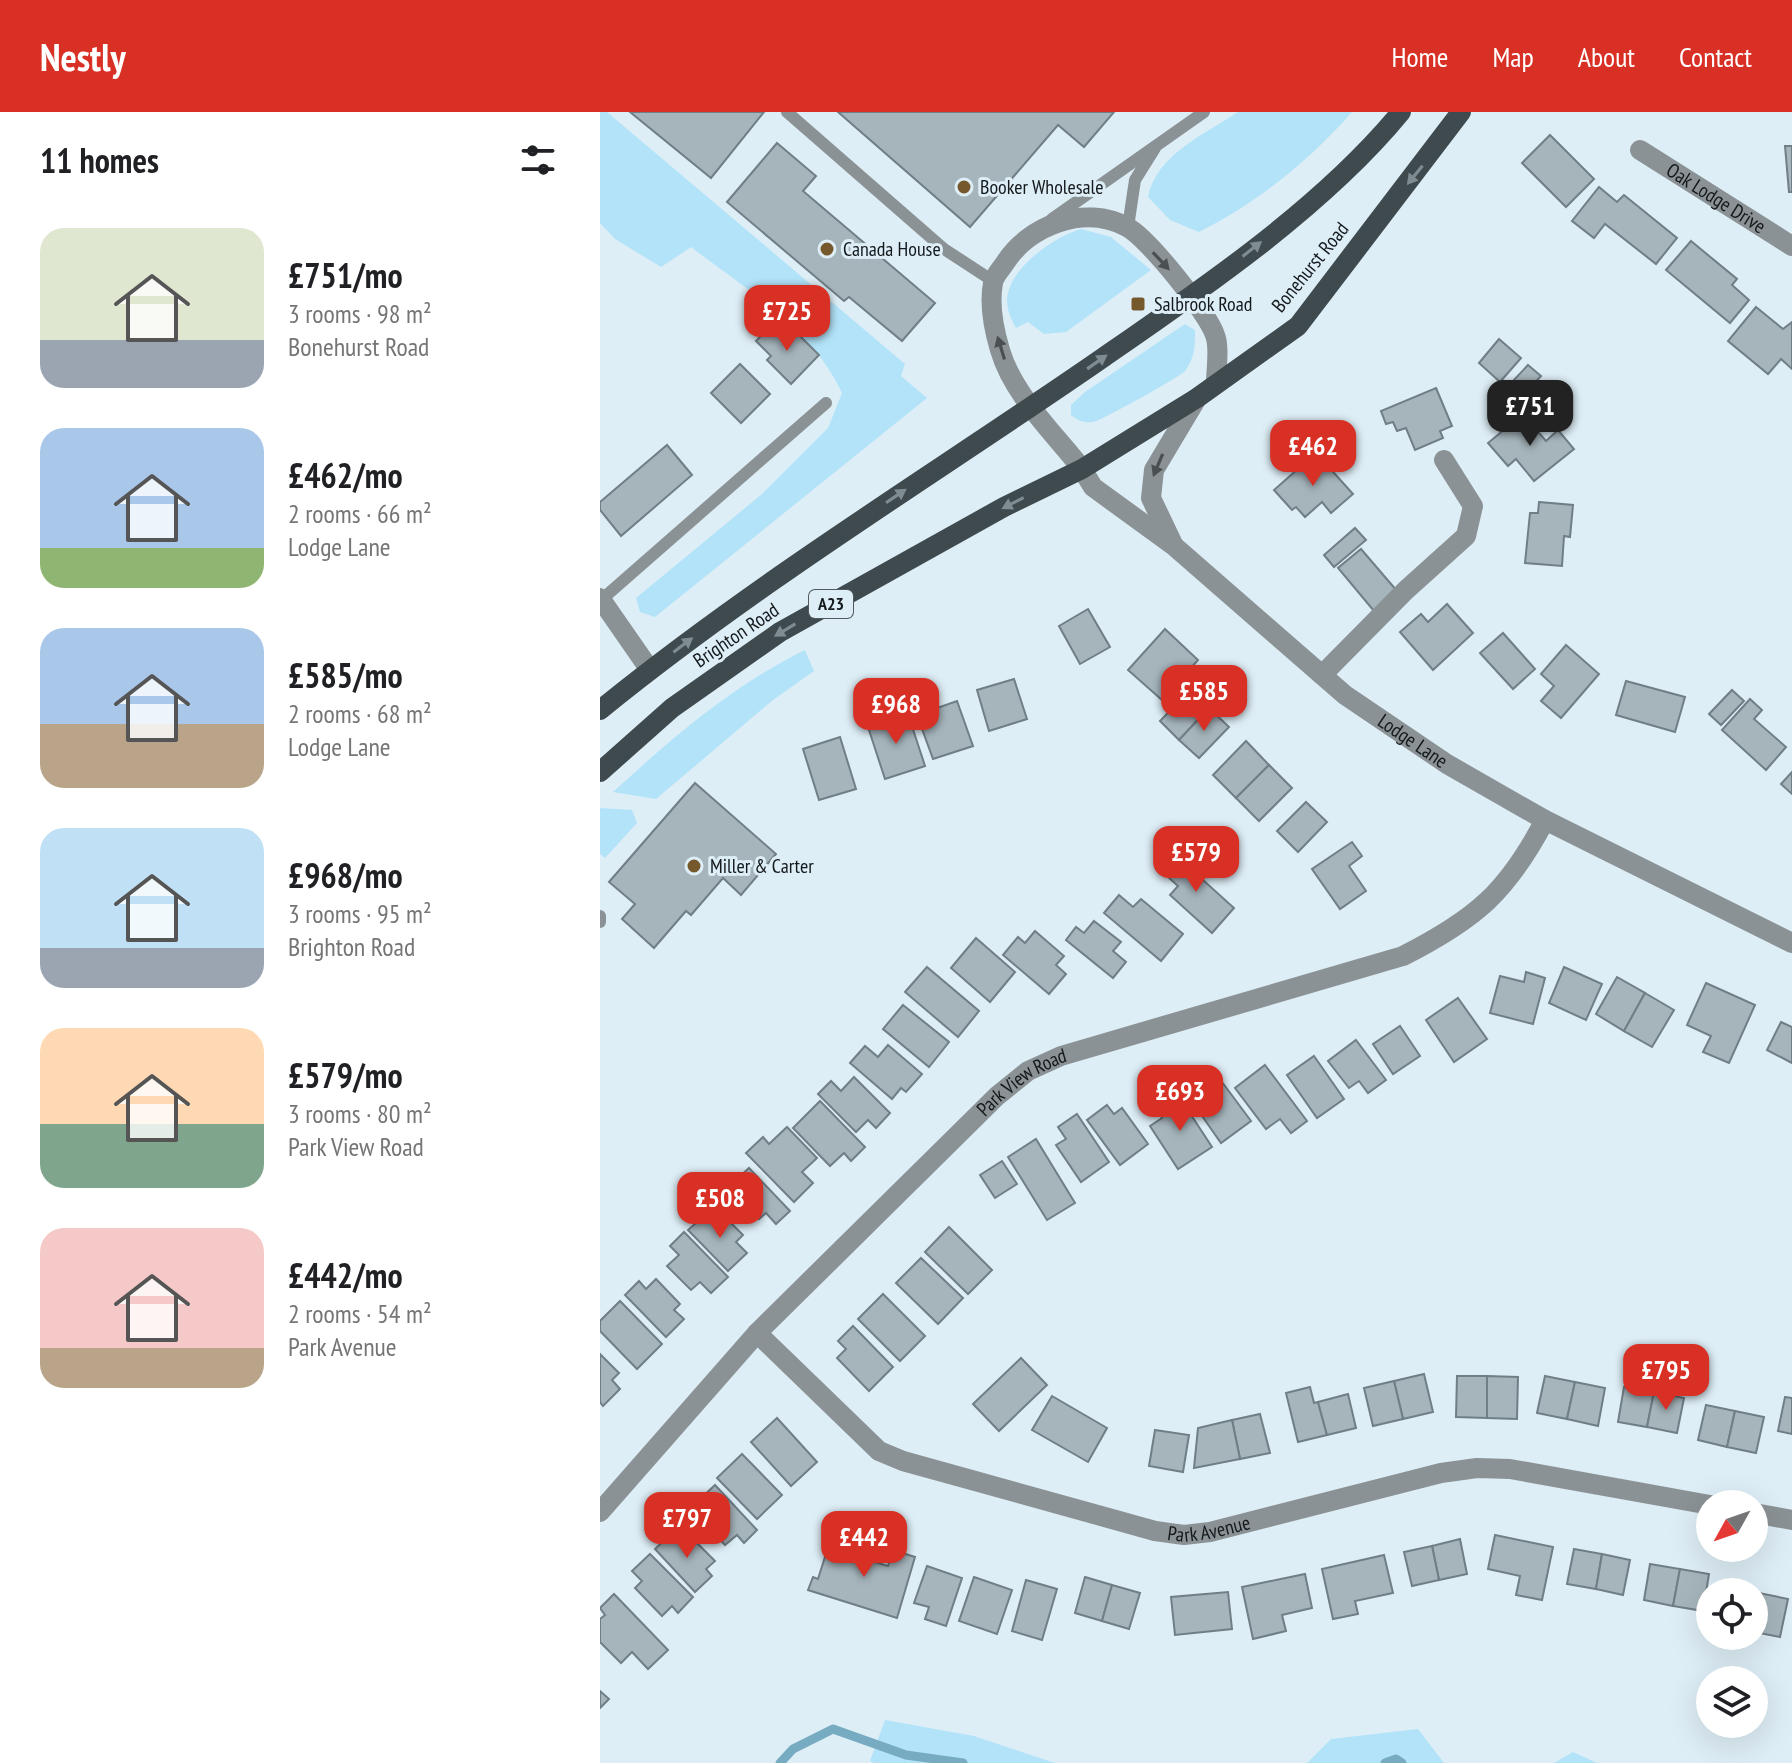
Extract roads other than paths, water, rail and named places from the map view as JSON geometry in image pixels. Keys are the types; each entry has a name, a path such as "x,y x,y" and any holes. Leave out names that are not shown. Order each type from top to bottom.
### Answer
{"main road":[{"name":"Bonehurst Road","path":"1033,406 1191,297 1306,206 1401,112"},
{"name":"Bonehurst Road","path":"1082,469 1197,398 1298,326 1461,112"},
{"name":"Brighton Road","path":"600,710 759,588 1033,406"},
{"name":"Brighton Road","path":"600,772 672,708 780,632 1004,507 1082,469"}],"street":[{"name":"Oak Lodge Drive","path":"1640,150 1792,246"},
{"path":"1082,469 1018,389 1000,351 994,320 993,281 1010,254 1030,235 1074,217 1092,217 1128,227 1166,265 1216,336 1216,383"},
{"path":"1174,546 1151,498 1154,470 1197,398"},
{"path":"1322,675 1406,590 1466,536 1473,506 1444,460"},
{"name":"Lodge Lane","path":"1082,469 1093,487 1174,546 1345,695 1447,764 1545,820 1792,943"},
{"path":"600,600 650,670"},
{"name":"Park View Road","path":"600,1512 757,1333 997,1096 1028,1071 1061,1056 1226,1010 1416,949 1477,912 1505,887 1545,820"},
{"name":"Park Avenue","path":"757,1333 879,1451 903,1461 1155,1531 1184,1535 1210,1532 1441,1473 1477,1468 1510,1469 1696,1502"},
{"path":"1768,1516 1792,1520"}],"lane":[{"path":"787,112 944,249 993,281"},
{"path":"1030,235 1204,112"},
{"path":"1128,227 1135,180 1161,140"},
{"path":"600,600 826,403"}],"waterway":[{"path":"780,1763 793,1749 833,1729 906,1755 963,1763"},
{"path":"1385,1763 1396,1759 1402,1763"}],"place":[{"name":"Booker Wholesale","path":"964,187"},
{"name":"Canada House","path":"827,249"},
{"name":"Salbrook Road","path":"1138,304"},
{"name":"Miller & Carter","path":"694,866"}]}
